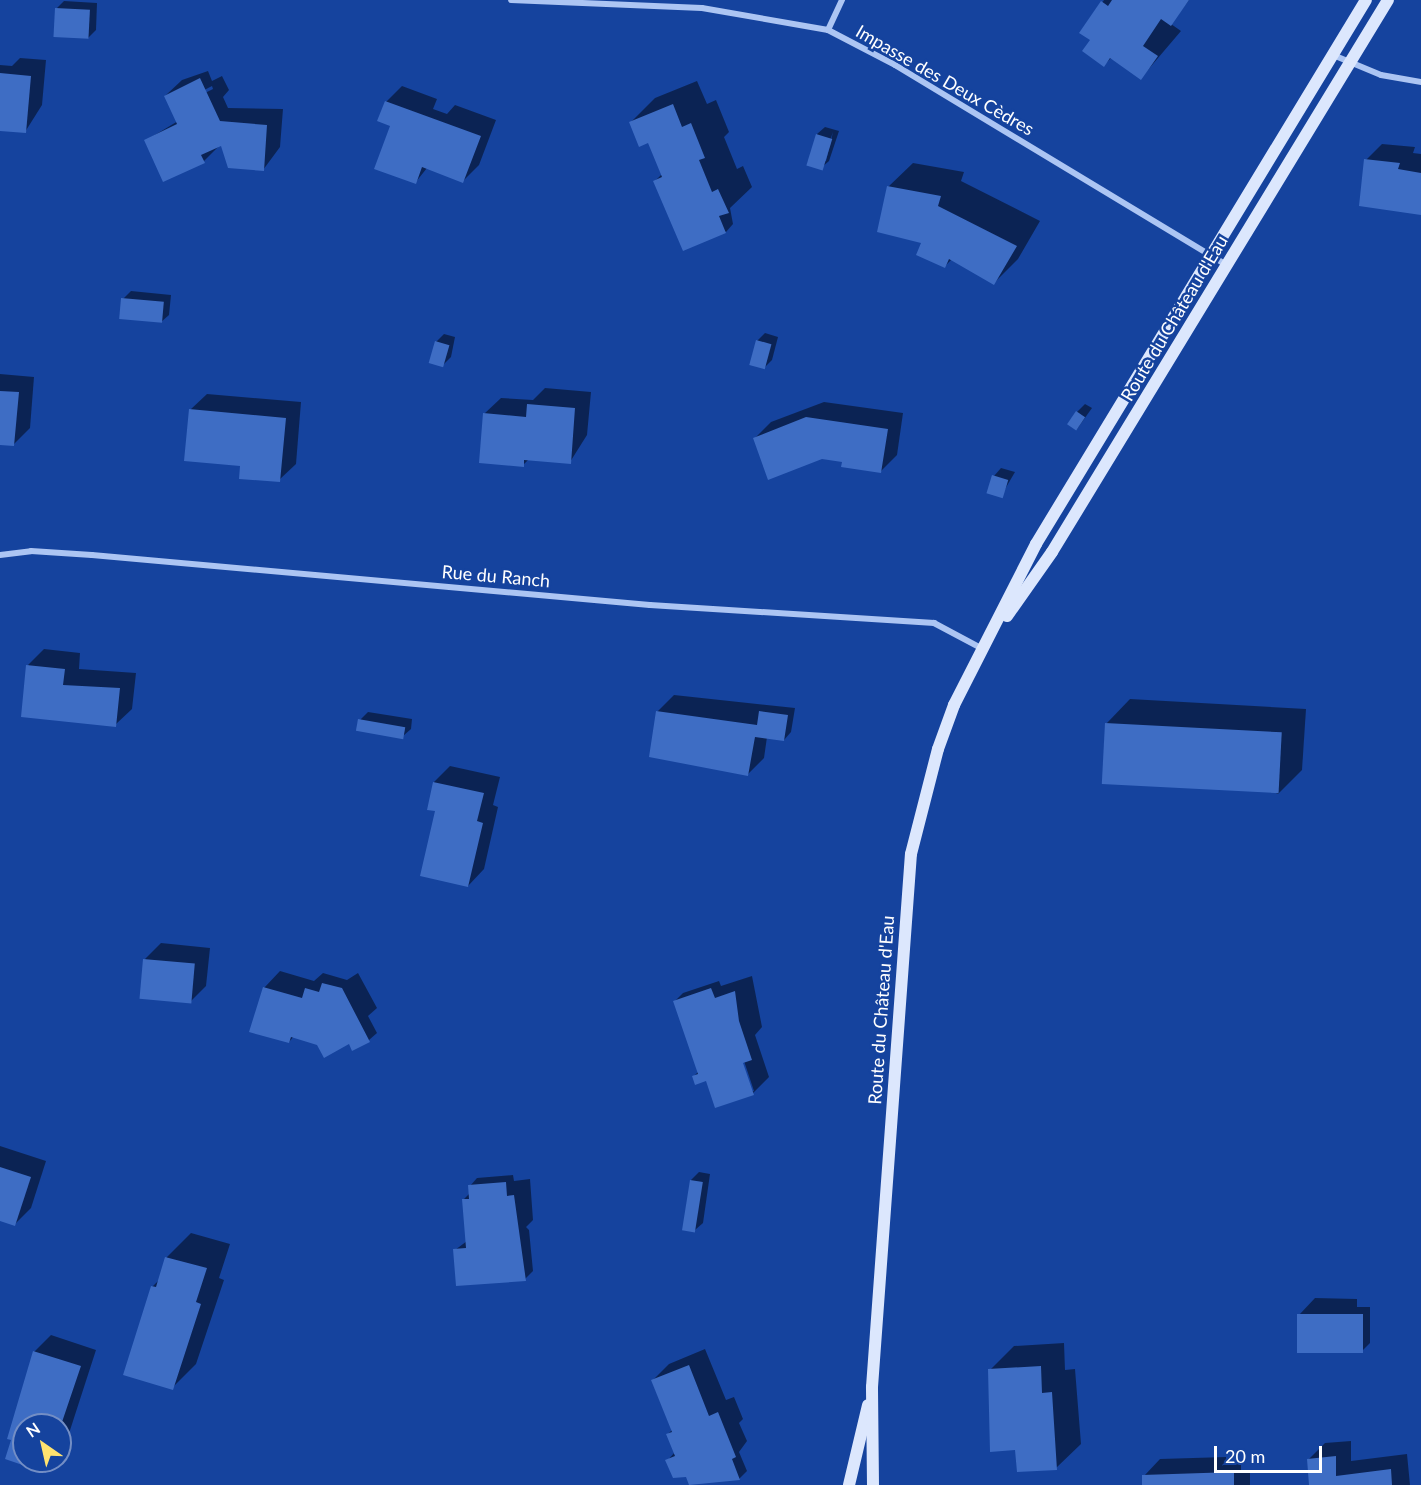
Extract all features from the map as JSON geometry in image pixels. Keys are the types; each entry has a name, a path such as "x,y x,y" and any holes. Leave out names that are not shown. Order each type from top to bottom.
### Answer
{"street":[{"name":"Impasse des Deux Cèdres","path":"511,0 702,8 828,30 895,65 1210,257 1227,265"},
{"path":"828,30 842,0"},
{"name":"Route du Château d'Eau","path":"873,1485 872,1387 911,854 938,749 954,705 1036,544 1366,0"},
{"name":"Route du Château d'Eau","path":"983,649 1052,552 1388,0"},
{"path":"1333,55 1381,75 1421,82"},
{"name":"Rue du Ranch","path":"0,555 31,551 92,555 650,605 934,623 983,649"},
{"name":"Route du Château d'Eau","path":"849,1485 872,1387"}],"building":[{"path":"1112,0 1189,0 1171,26 1161,19 1143,46 1158,56 1141,80 1110,58 1104,67 1082,51 1090,40 1079,33 1101,1 1108,6"},
{"path":"55,8 90,10 88,39 53,37"},
{"path":"0,73 31,76 26,133 0,131"},
{"path":"200,78 220,121 267,125 264,171 228,168 221,146 201,155 205,163 163,182 144,140 177,124 164,96"},
{"path":"385,101 481,136 463,183 422,167 416,184 374,169 390,126 377,121"},
{"path":"673,104 682,127 691,123 705,158 699,160 712,192 718,189 729,213 719,216 726,233 683,251 653,181 662,177 648,143 639,147 629,122"},
{"path":"816,134 832,139 823,171 806,166"},
{"path":"1364,159 1400,163 1398,169 1421,173 1421,215 1359,206"},
{"path":"887,186 941,196 938,206 1017,246 994,285 949,259 945,268 916,255 921,243 877,232"},
{"path":"121,298 164,302 162,323 119,319"},
{"path":"756,340 771,344 765,369 749,365"},
{"path":"435,341 449,345 443,367 429,363"},
{"path":"0,391 19,392 14,446 0,445"},
{"path":"527,404 575,408 571,464 524,460 524,467 479,463 483,413 526,417"},
{"path":"189,409 286,418 280,482 239,479 240,466 184,461"},
{"path":"1076,411 1085,417 1076,430 1067,424"},
{"path":"806,417 888,429 881,473 841,467 842,462 822,459 768,480 753,438"},
{"path":"992,475 1008,480 1003,498 986,493"},
{"path":"26,665 65,669 63,685 120,688 116,727 21,717"},
{"path":"656,711 757,725 759,711 788,715 784,741 755,737 748,776 649,757"},
{"path":"358,719 405,727 403,739 356,731"},
{"path":"1105,723 1282,732 1279,793 1102,784"},
{"path":"433,782 484,793 477,821 483,823 468,887 420,876 435,811 427,810"},
{"path":"143,959 195,964 191,1003 140,999"},
{"path":"322,983 342,988 370,1042 352,1051 349,1044 324,1058 317,1045 291,1037 289,1043 249,1032 263,987 302,998 305,988 319,992"},
{"path":"711,988 715,998 735,991 739,1021 752,1060 743,1063 754,1095 715,1108 706,1081 695,1085 692,1076 698,1074 673,1001"},
{"path":"0,1167 31,1177 15,1226 0,1221"},
{"path":"690,1180 703,1182 695,1232 682,1230"},
{"path":"506,1182 507,1196 514,1195 526,1281 456,1286 453,1249 466,1248 462,1199 469,1199 468,1185"},
{"path":"165,1257 207,1268 196,1302 201,1304 173,1390 123,1375 151,1286 156,1287"},
{"path":"1297,1314 1363,1314 1363,1353 1297,1353"},
{"path":"33,1351 81,1366 65,1413 15,1413"},
{"path":"689,1365 709,1416 718,1412 736,1457 732,1459 740,1480 689,1485 686,1477 673,1478 665,1460 675,1456 666,1434 672,1432 651,1380"},
{"path":"1041,1366 1042,1393 1052,1392 1057,1470 1017,1472 1015,1450 990,1452 988,1369"},
{"path":"12,1422 12,1461 5,1459 11,1440 7,1439"},
{"path":"1336,1456 1336,1476 1391,1469 1392,1485 1309,1485 1307,1459"},
{"path":"1234,1472 1234,1485 1142,1485 1142,1475"}]}
